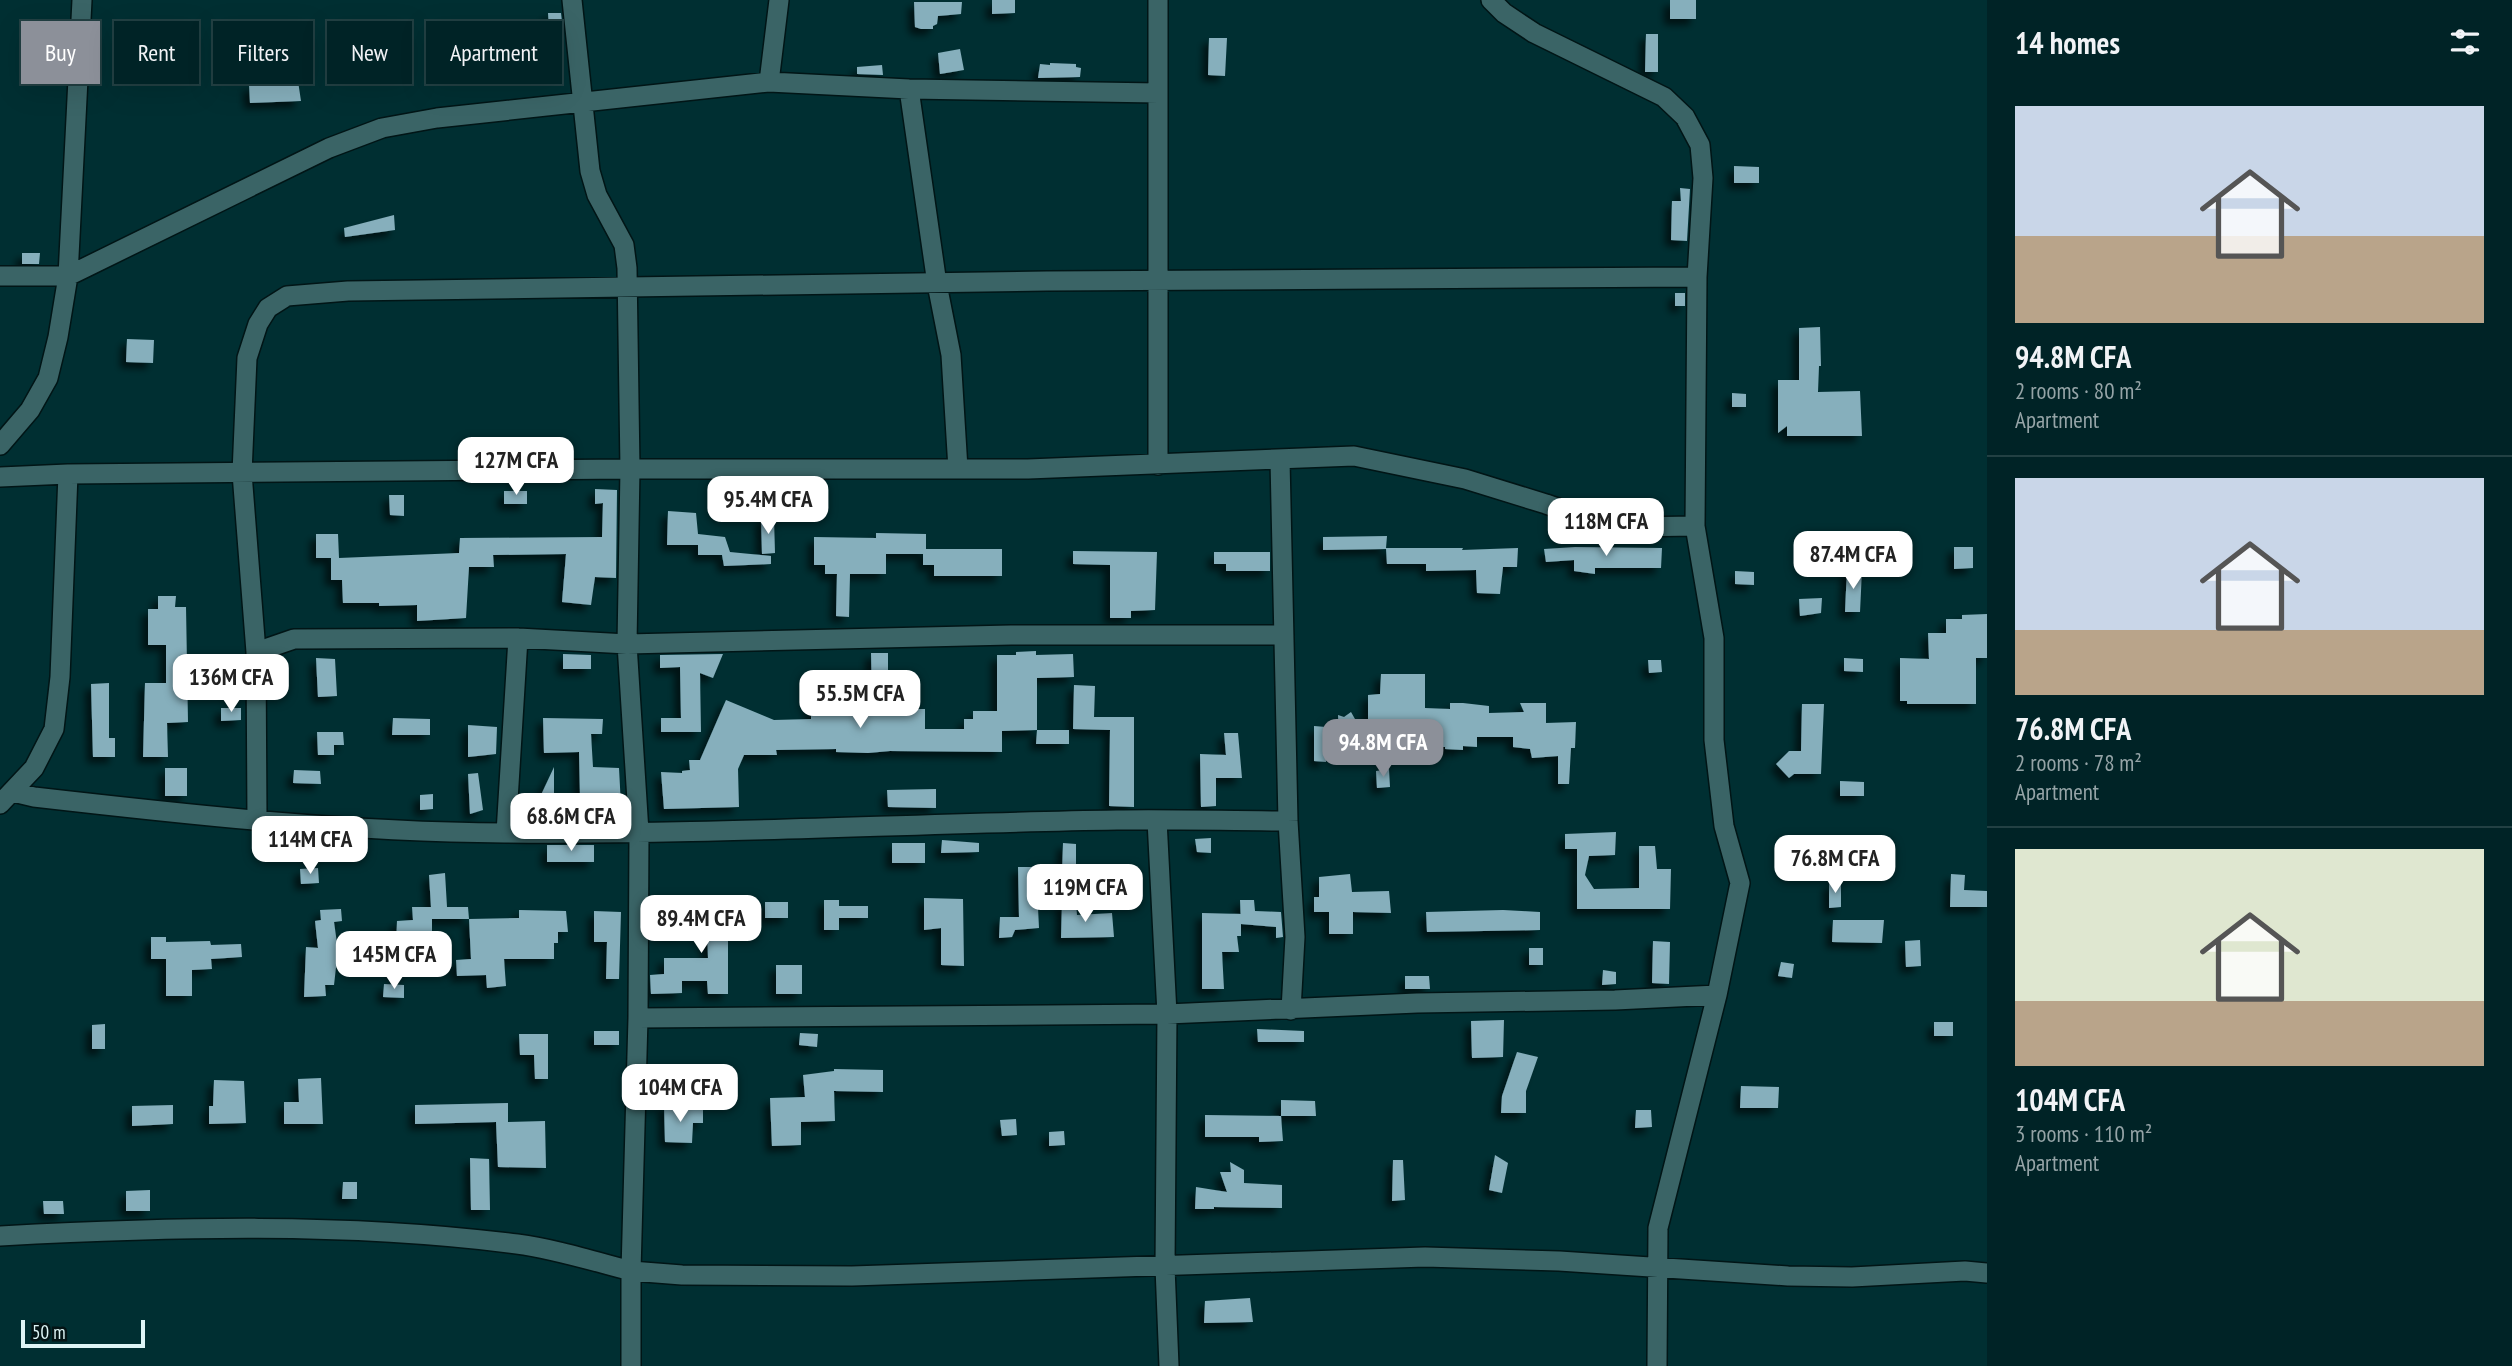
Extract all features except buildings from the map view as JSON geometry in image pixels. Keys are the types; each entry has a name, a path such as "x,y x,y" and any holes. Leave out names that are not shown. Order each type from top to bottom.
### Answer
{"street":[{"path":"0,445 30,410 47,378 58,337 68,276 82,0"},
{"path":"572,0 590,171 597,195 624,245 628,286 630,469 627,644 639,831 631,1366"},
{"path":"769,82 779,0"},
{"path":"1158,0 1158,465"},
{"path":"1490,0 1534,33 1664,97 1685,117 1700,145 1703,178 1697,277 1695,526 1714,638 1714,740 1724,826 1740,883 1717,995 1658,1228 1657,1366"},
{"path":"0,276 68,276 329,148 382,128 436,118 769,82 909,89 1158,93"},
{"path":"909,89 937,284 951,355 958,469"},
{"path":"257,820 256,652 242,472 247,358 258,324 268,308 287,296 348,291 937,284 1158,278 1697,277"},
{"path":"0,477 242,472 958,469 1158,465 1354,456 1465,479 1603,524 1631,527 1695,526"},
{"path":"1280,460 1288,821 1295,937 1291,1010"},
{"path":"6,798 34,768 54,729 60,677 68,474"},
{"path":"256,652 294,639 518,638 627,644 1011,635 1284,635"},
{"path":"506,833 518,638"},
{"path":"6,798 34,797 193,816 351,828 506,833 1157,820 1288,821"},
{"path":"1157,820 1167,1014 1164,1267 1169,1366"},
{"path":"638,1018 1167,1014 1418,1003 1615,1000 1717,995"},
{"path":"0,1236 237,1227 362,1230 518,1244 631,1271 682,1275 852,1276 1425,1257 1559,1261 1656,1269 1852,1277 1965,1271 1987,1273"}]}
